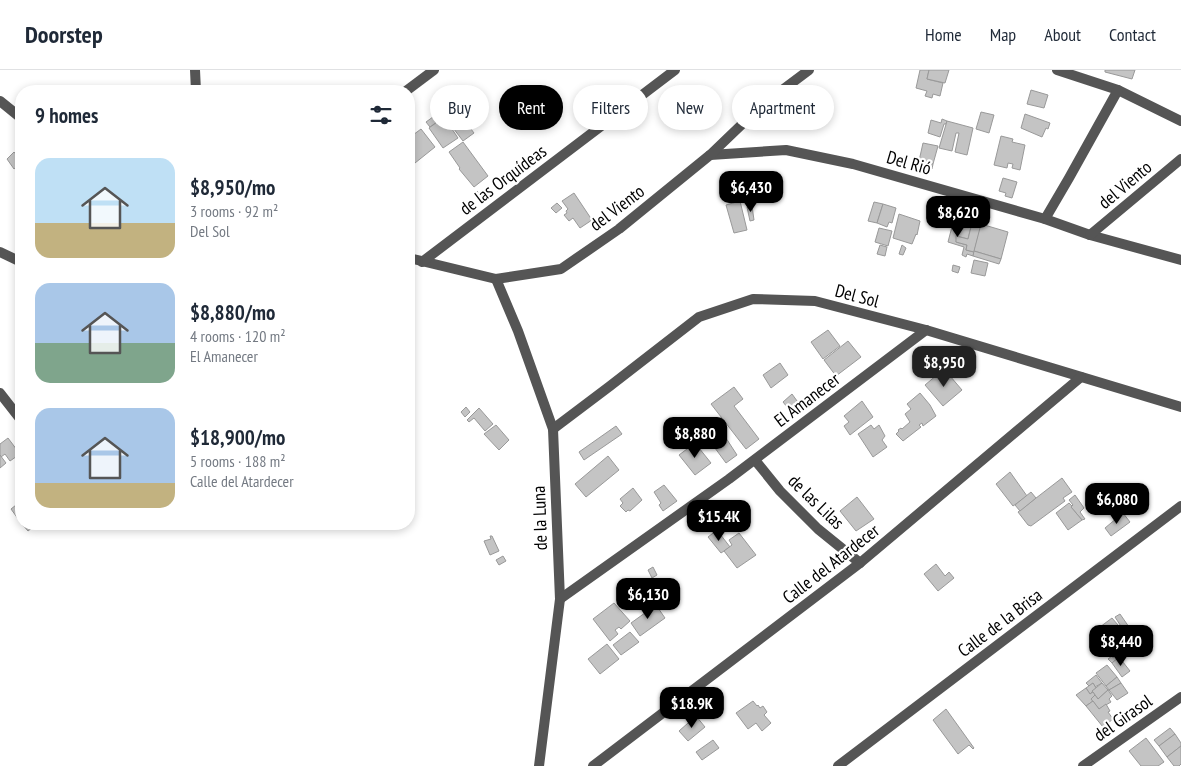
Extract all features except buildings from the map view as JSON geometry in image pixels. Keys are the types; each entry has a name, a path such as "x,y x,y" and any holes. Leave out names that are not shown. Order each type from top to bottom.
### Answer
{"street":[{"path":"195,70 196,85"},
{"path":"414,85 434,70"},
{"name":"de las Orquídeas","path":"422,262 675,70"},
{"name":"del Viento","path":"415,260 496,279 562,269 619,229 710,156 761,106 809,70"},
{"path":"1057,70 1118,90 1181,121"},
{"path":"1045,219 1118,90"},
{"path":"0,101 15,113"},
{"name":"Del Rió","path":"710,156 786,150 853,164 1045,219 1090,235 1181,260"},
{"name":"del Viento","path":"1090,235 1181,159"},
{"path":"0,252 15,259"},
{"name":"de la Luna","path":"496,279 518,331 553,429 560,600 539,766"},
{"name":"Del Sol","path":"553,429 699,317 753,298 815,301 926,330 1181,407"},
{"name":"El Amanecer","path":"560,600 755,460 926,330"},
{"name":"Calle del Atardecer","path":"593,766 860,563 1081,377"},
{"path":"0,393 15,412"},
{"name":"de las Lilas","path":"755,460 780,491 818,529 860,563"},
{"name":"Calle de la Brisa","path":"838,766 1181,506"},
{"name":"del Girasol","path":"1083,766 1181,697"}]}
